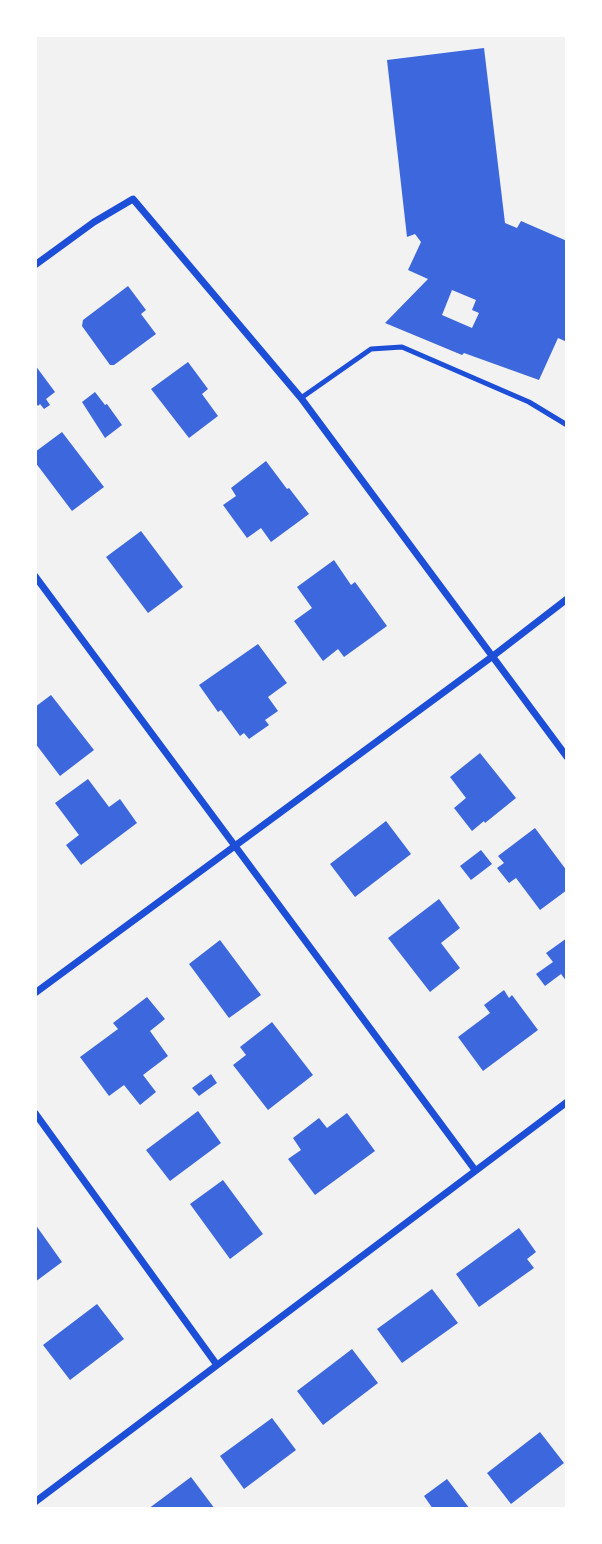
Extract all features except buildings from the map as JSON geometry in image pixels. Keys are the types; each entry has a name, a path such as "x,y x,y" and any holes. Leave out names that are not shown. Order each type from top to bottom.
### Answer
{"street":[{"path":"35,265 94,222 133,199 301,397 567,757"},
{"path":"35,576 475,1170"},
{"path":"35,993 567,599"},
{"path":"35,1502 567,1102"},
{"path":"35,1113 217,1365"}],"lane":[{"path":"301,397 371,349 402,347 529,402 567,425"}]}
